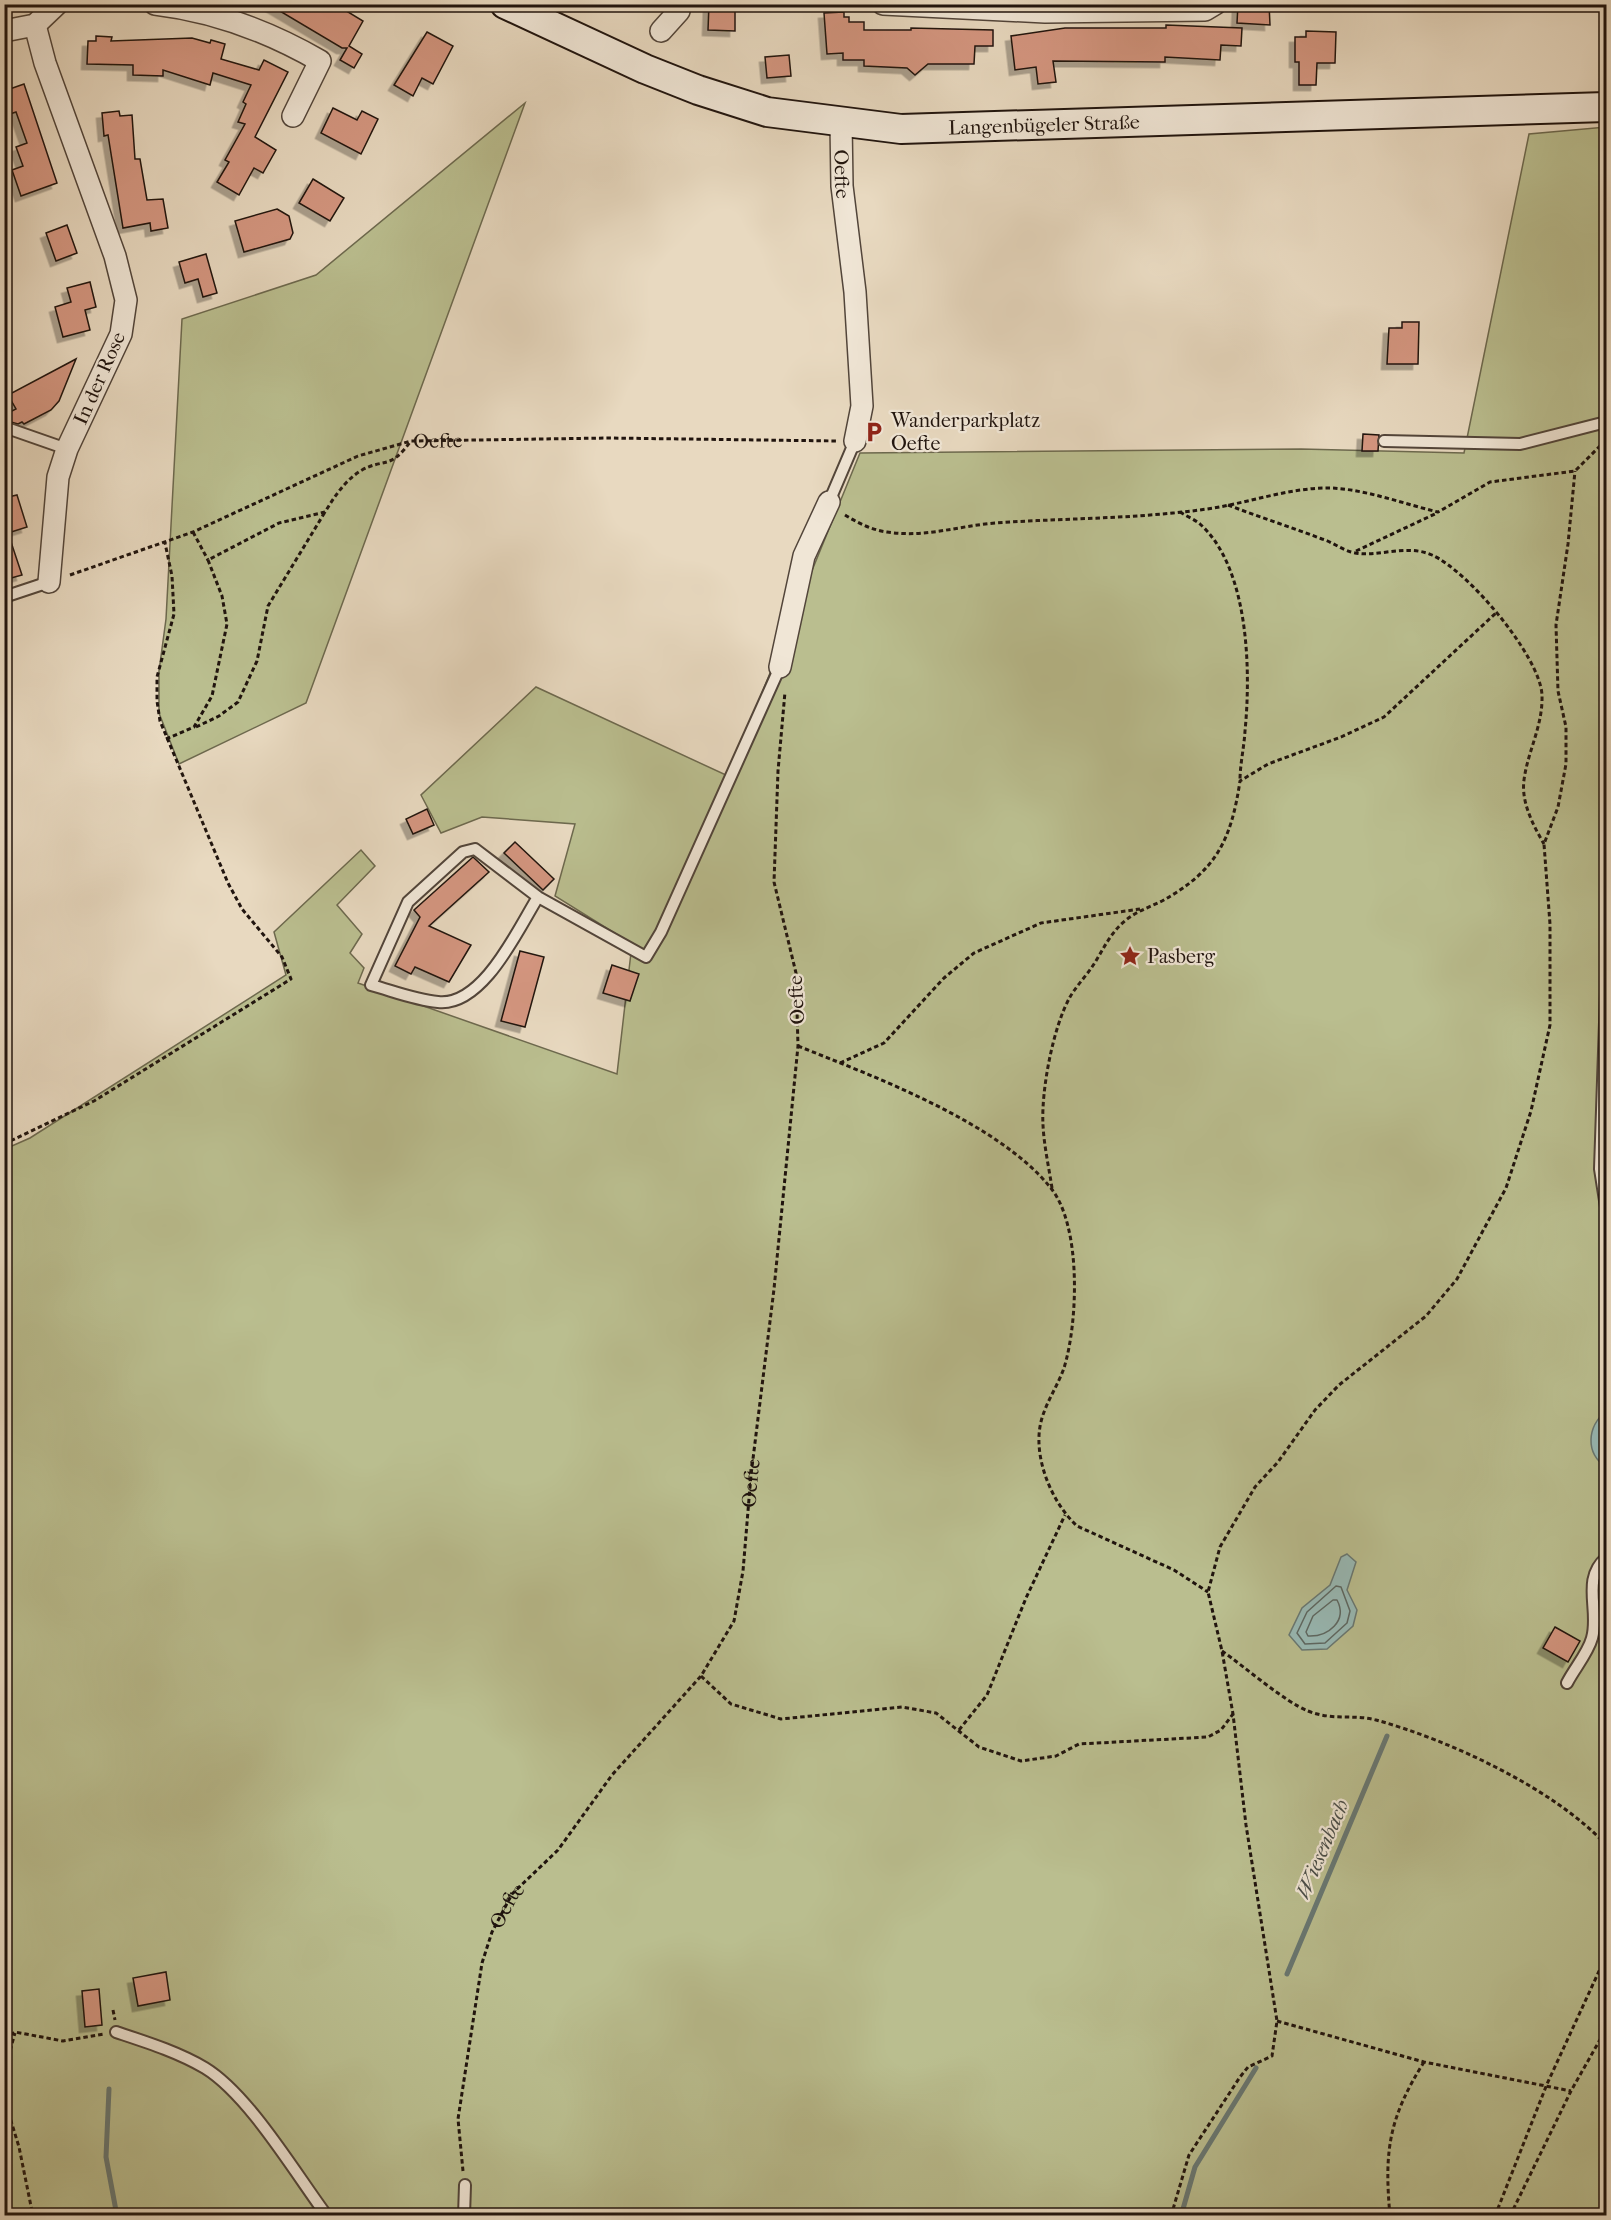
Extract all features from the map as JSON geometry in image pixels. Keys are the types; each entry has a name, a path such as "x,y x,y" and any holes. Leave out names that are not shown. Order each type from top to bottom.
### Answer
{"main road":[{"name":"Langenbügeler Straße","path":"505,4 698,90 767,112 901,129 1606,107"}],"street":[{"path":"4,31 35,25 57,4"},
{"path":"155,4 194,9 254,27 320,61 292,116"},
{"path":"661,31 679,11 680,4"},
{"path":"883,4 1045,12 1205,10 1215,4"},
{"name":"In der Rose","path":"35,25 45,63 114,256 126,300 121,334 67,449 58,477 49,582"},
{"name":"Oefte","path":"841,123 842,186 855,292 862,406 855,441"},
{"name":"Oefte","path":"780,667 804,556 829,502"}],"lane":[{"path":"1384,441 1520,444 1606,422"},
{"path":"4,427 67,449"},
{"name":"Oefte","path":"829,502 855,441"},
{"path":"4,597 49,582"},
{"name":"Oefte","path":"538,897 646,957 666,923 780,667"},
{"path":"475,849 538,897 493,971 473,992 441,1003 371,985 408,902 464,852 475,849"},
{"path":"1606,993 1600,1169 1606,1206"},
{"path":"1567,1683 1592,1637 1592,1582 1599,1563 1606,1558"},
{"path":"116,2032 153,2044 206,2069 225,2084 255,2116 327,2216"},
{"path":"464,2216 465,2185"}],"path":[{"name":"Oefte","path":"49,582 165,543 334,465 411,441 597,438 855,441"},
{"path":"1353,553 1438,513 1490,482 1575,471 1606,440"},
{"path":"166,739 219,716 238,702 257,661 268,606 341,487 365,469 394,460 411,441"},
{"path":"1171,2216 1188,2155 1248,2067 1272,2056 1277,2021 1246,1825 1233,1714 1208,1592 1221,1547 1255,1487 1278,1462 1323,1402 1339,1385 1426,1316 1457,1279 1506,1188 1531,1111 1550,1025 1550,924 1544,843 1558,807 1566,764 1566,728 1558,691 1556,625 1568,544 1575,471"},
{"path":"829,502 861,524 885,532 916,534 995,523 1086,520 1180,512 1305,490 1332,488 1354,491 1438,513"},
{"path":"1226,504 1324,539 1353,553 1408,549 1432,555 1458,572 1497,612 1514,634 1542,692 1542,714 1537,739 1524,780 1526,804 1534,826 1544,843"},
{"path":"208,560 279,523 325,512"},
{"path":"1180,512 1199,524 1215,543 1239,596 1246,649 1245,729 1240,781 1235,812 1221,848 1209,866 1199,878 1161,901 1142,909 1126,920 1110,936 1071,997 1062,1017 1045,1090 1043,1124 1052,1188 1067,1223 1075,1278 1074,1311 1064,1369 1041,1421 1039,1448 1045,1474 1065,1515 1077,1526 1174,1570 1208,1592"},
{"path":"193,532 208,560 222,596 227,624 212,696 194,728"},
{"path":"4,1144 94,1101 291,979 282,957 242,909 228,883 166,739 157,701 160,662 174,614 173,586 165,543"},
{"path":"1240,781 1268,764 1341,737 1384,717 1497,612"},
{"name":"Oefte","path":"465,2185 458,2119 482,1963 492,1932 512,1894 558,1850 612,1775 701,1676 734,1622 743,1571 751,1475 775,1278 798,1046 796,974 774,882 778,771 786,689 780,667"},
{"path":"840,1063 884,1043 944,978 974,953 1041,923 1142,909"},
{"path":"798,1046 919,1097 1015,1151 1052,1188"},
{"path":"959,1730 987,1695 1026,1598 1065,1515"},
{"path":"1222,1652 1305,1710 1324,1717 1373,1719 1451,1746 1566,1807 1606,1845"},
{"path":"701,1676 731,1704 781,1719 902,1707 936,1713 979,1747 1021,1761 1056,1756 1079,1744 1208,1737 1221,1730 1233,1714"},
{"path":"1495,2216 1547,2084 1606,1956"},
{"path":"1277,2021 1424,2062 1547,2084 1571,2091"},
{"path":"1510,2216 1571,2091 1606,2029"},
{"path":"4,2072 15,2032"},
{"path":"4,2039 15,2032 63,2041 116,2032"},
{"path":"1390,2216 1387,2178 1389,2140 1404,2094 1424,2062"},
{"path":"4,2098 19,2146 33,2216"}],"green space":[{"path":"525,103 306,703 179,764 159,713 159,671 166,619 182,319 316,275"},
{"path":"1606,127 1606,2215 5,2216 5,1149 30,1138 286,975 274,932 361,850 375,866 337,905 362,934 350,953 364,968 358,983 617,1074 632,944 555,896 575,824 482,817 441,833 421,795 536,687 728,776 860,453 1301,449 1464,453 1529,134"}],"water":[{"path":"1606,1411 1606,1467 1594,1455 1591,1440 1595,1425"},
{"path":"1347,1554 1356,1562 1347,1590 1357,1610 1353,1626 1327,1649 1302,1650 1289,1635 1302,1608 1330,1585 1341,1557"}],"building":[{"path":"268,4 335,4 363,21 349,46 362,54 354,68 340,60 347,48 342,48"},
{"path":"709,4 735,4 735,31 708,30"},
{"path":"1238,4 1269,4 1270,25 1237,23"},
{"path":"844,12 844,17 849,17 849,22 864,22 864,30 911,30 911,28 993,30 993,46 975,46 974,64 928,64 915,75 907,68 864,66 864,60 843,60 843,53 827,54 824,13"},
{"path":"1166,25 1242,28 1241,46 1221,45 1220,60 1165,57 1165,62 1053,61 1056,82 1038,84 1036,67 1015,70 1011,36 1065,28 1166,28"},
{"path":"1306,31 1336,32 1335,63 1317,63 1316,85 1299,85 1299,62 1295,62 1295,37 1306,37"},
{"path":"427,32 453,46 433,84 422,78 413,96 394,85"},
{"path":"96,36 112,37 111,41 192,38 210,43 211,40 225,44 221,59 259,70 264,60 288,72 255,137 276,150 263,173 254,168 239,195 217,182 229,162 225,160 245,124 238,122 246,104 243,102 251,85 213,73 210,85 163,70 163,76 133,75 133,65 87,64 88,41 96,41"},
{"path":"789,55 791,76 767,78 765,57"},
{"path":"24,84 57,183 21,196 12,170 23,166 16,147 27,143 16,112 10,114 4,91"},
{"path":"333,108 357,120 362,111 378,119 361,154 321,133"},
{"path":"119,111 120,116 132,115 135,159 140,159 147,200 163,199 168,228 151,231 150,223 123,228 108,135 104,136 102,113"},
{"path":"313,179 344,198 330,221 299,203"},
{"path":"277,209 289,216 293,233 290,239 244,252 235,221"},
{"path":"67,225 77,253 56,261 46,233"},
{"path":"206,254 217,293 203,297 198,279 185,283 179,262"},
{"path":"90,282 96,307 85,310 90,330 63,337 55,307 71,302 67,288"},
{"path":"1402,322 1419,322 1418,364 1387,364 1389,328 1402,328"},
{"path":"76,359 59,401 51,410 24,424 4,420 4,415 16,409 8,395"},
{"path":"1363,434 1379,435 1378,451 1362,451"},
{"path":"17,495 27,527 8,533 22,575 4,580 4,498"},
{"path":"427,809 434,825 413,834 406,819"},
{"path":"515,842 554,879 543,890 504,853"},
{"path":"473,857 489,872 429,926 471,945 449,982 415,967 411,974 395,966 420,917 414,910"},
{"path":"520,951 544,957 525,1027 501,1021"},
{"path":"612,965 639,974 630,1001 603,993"},
{"path":"1555,1627 1580,1641 1568,1662 1543,1648"},
{"path":"166,1972 170,2000 138,2006 133,1978"},
{"path":"99,1989 102,2025 85,2027 82,1991"}],"waterway":[{"name":"Wiesenbach","path":"1287,1974 1387,1736"},
{"name":"Wiesenbach","path":"1181,2216 1195,2167 1256,2068"},
{"path":"109,2089 106,2157 117,2216"}],"place":[{"name":"Wanderparkplatz Oefte","path":"874,432"},
{"name":"Pasberg","path":"1130,956"}]}
